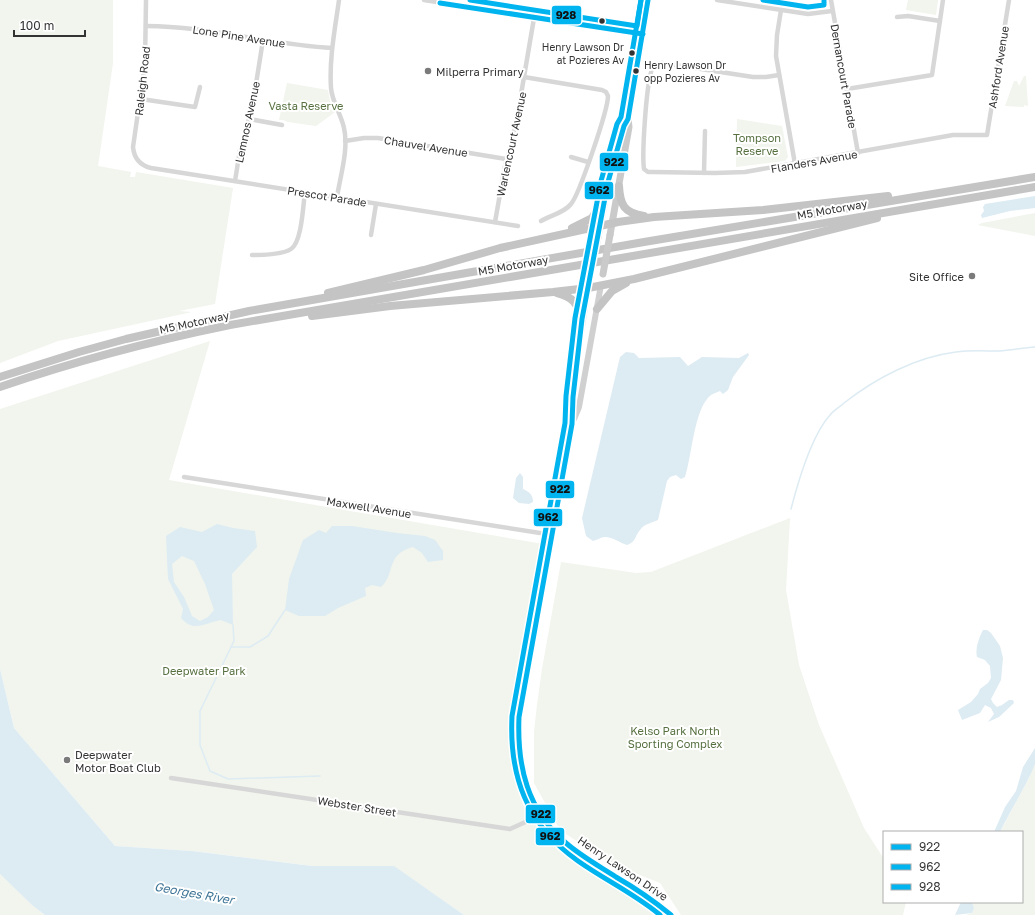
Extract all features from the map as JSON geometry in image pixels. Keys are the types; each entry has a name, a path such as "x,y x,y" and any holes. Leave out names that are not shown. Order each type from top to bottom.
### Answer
{"highway":[{"name":"M5 Motorway","path":"0,377 126,339 249,312 644,242 990,183 1035,177"},
{"path":"249,312 424,270 500,248 562,233 654,216 714,214 763,210 990,183"},
{"path":"619,186 620,197 625,209 632,213 654,216"},
{"name":"M5 Motorway","path":"0,387 67,365 110,353 230,325 1035,186"},
{"path":"562,233 592,218 605,198"},
{"path":"230,325 380,307 588,288 634,279 955,199"},
{"path":"597,309 612,291 634,279"},
{"path":"553,292 565,295 574,300 582,319"}],"main road":[{"name":"Henry Lawson Drive","path":"572,424 579,407 597,309 629,127 628,119 648,0"},
{"name":"Henry Lawson Drive","path":"628,119 624,126 605,198 582,319 573,397 572,424 522,704 518,734 518,750 522,771 529,792 541,815 571,847 582,856 645,893 671,915"}],"street":[{"name":"Raleigh Road","path":"138,161 134,152 134,147 145,64 146,0"},
{"path":"337,197 345,141 343,122 332,94 331,82 332,48 340,0"},
{"path":"424,0 440,1 534,18 643,34"},
{"path":"717,0 808,14 832,11"},
{"name":"Dernancourt Parade","path":"831,0 858,152"},
{"path":"847,89 932,75 943,0"},
{"name":"Ashford Avenue","path":"987,135 1009,0"},
{"path":"781,10 776,56 795,164"},
{"path":"897,17 908,16 940,21"},
{"name":"Warlencourt Avenue","path":"495,222 506,159 516,124 534,18"},
{"name":"Lone Pine Avenue","path":"146,26 180,27 303,46 332,48"},
{"name":"Lemnos Avenue","path":"235,181 240,150 249,119 263,40"},
{"name":"Flanders Avenue","path":"779,75 757,78 662,63 654,65 651,70 648,87 644,169 648,172 745,172 953,135 987,135"},
{"path":"524,77 599,89 606,92 608,96 577,195 573,202 563,211 542,221"},
{"path":"140,99 195,110 200,87"},
{"path":"249,119 282,126"},
{"path":"704,173 705,131"},
{"name":"Chauvel Avenue","path":"345,141 364,138 378,138 506,159"},
{"path":"571,157 588,162"},
{"name":"Prescot Parade","path":"138,161 150,168 518,226"},
{"path":"252,255 282,252 291,249 294,246 298,238 305,192"},
{"path":"371,236 376,204"},
{"name":"Maxwell Avenue","path":"184,477 553,535"},
{"name":"Webster Street","path":"170,778 510,829 541,815"}],"green space":[{"path":"0,0 113,0 113,63 98,166 131,172 130,177 135,177 136,172 233,188 215,304 179,311 192,312 58,341 0,363"},
{"path":"908,0 938,0 936,15 906,10"},
{"path":"1024,76 1026,76 1028,106 1005,106 1014,81 1017,81 1019,86"},
{"name":"Vasta Reserve","path":"287,83 328,90 330,101 335,112 316,126 279,120"},
{"name":"Tompson Reserve","path":"737,119 782,126 788,157 785,161 736,167"},
{"path":"1035,213 1035,236 978,225 982,223"},
{"name":"Deepwater Park","path":"210,341 169,480 543,544 509,743 523,805 540,832 613,885 658,915 464,915 393,866 312,866 192,851 115,846 14,728 0,669 0,409"},
{"name":"Kelso Park North Sporting Complex","path":"790,518 786,590 799,665 819,725 864,828 883,857 883,903 906,903 903,915 681,915 660,883 610,863 560,830 534,783 534,732 542,669 561,562 636,573 651,572"},
{"path":"1035,764 1035,915 966,915 972,913 974,908 972,903 1023,903 1023,831 1001,831 1029,778"},
{"path":"0,874 32,905 45,915 0,915"}],"water":[{"path":"1035,196 1035,208 1010,211 982,218 981,215 984,211 983,207 985,204"},
{"path":"626,352 634,353 639,358 680,357 688,366 702,357 739,358 748,353 749,355 733,377 728,390 723,394 720,391 713,394 705,401 697,421 685,477 681,479 676,475 670,477 667,481 658,520 644,526 638,532 634,540 627,545 608,537 602,537 593,541 586,536 582,518 620,357"},
{"path":"520,473 523,477 523,489 529,492 532,497 533,502 529,504 519,503 513,498 516,478"},
{"path":"217,524 255,531 257,547 232,574 233,625 221,620 200,626 186,623 181,618 183,609 168,579 166,536 180,527 202,532","holes":["182,556 194,561 205,584 214,610 208,617 200,621 192,616 184,597 174,582 172,564"]},
{"path":"332,526 352,526 425,536 435,540 443,551 443,560 428,562 422,553 413,547 398,554 386,582 381,587 372,585 365,588 366,596 338,608 325,616 299,616 285,610 289,579 303,540 319,530 326,533"},
{"path":"983,630 987,630 991,633 1000,646 1003,658 1001,680 991,699 997,707 1009,700 1013,700 1014,703 999,717 988,722 994,714 991,708 985,705 980,713 962,720 958,710 971,702 978,694 980,689 988,683 991,678 990,666 985,660 977,657 977,647"},
{"name":"Georges River","path":"0,669 14,728 115,846 192,851 312,866 394,866 464,915 45,915 32,905 0,874"},
{"path":"1035,748 1035,764 1027,781 1001,831 994,831 1005,807 1016,791 1023,767"},
{"path":"961,903 972,903 974,908 972,913 955,915"}],"waterway":[{"path":"791,509 806,459 823,424 833,412 869,385 911,364 941,355 961,351 999,351 1035,347"},
{"path":"231,647 250,647 268,636 285,610"},
{"path":"233,625 234,641 200,711 200,745 210,771 228,779 320,776"}],"transit line":[{"name":"928","path":"470,0 637,26 641,0"},
{"name":"962","path":"641,0 621,117 617,124 601,181 575,318 566,396 565,423 512,716 512,738 518,779 525,798 534,815 546,832 560,847 578,861 640,900 660,915"},
{"name":"922","path":"648,0 628,119 624,126 608,182 582,319 573,397 572,424 519,717 519,735 520,753 527,786 533,802 553,830 566,843 590,861 637,890 671,915"},
{"name":"928","path":"763,0 808,7 824,5 824,1"},
{"name":"922","path":"440,3 643,34"}],"place":[{"name":"Henry Lawson Dr at Pozieres Av","path":"632,53"},
{"name":"Milperra Primary","path":"428,71"},
{"name":"Henry Lawson Dr opp Pozieres Av","path":"636,71"},
{"name":"Site Office","path":"972,276"},
{"name":"Deepwater Motor Boat Club","path":"67,760"}]}
